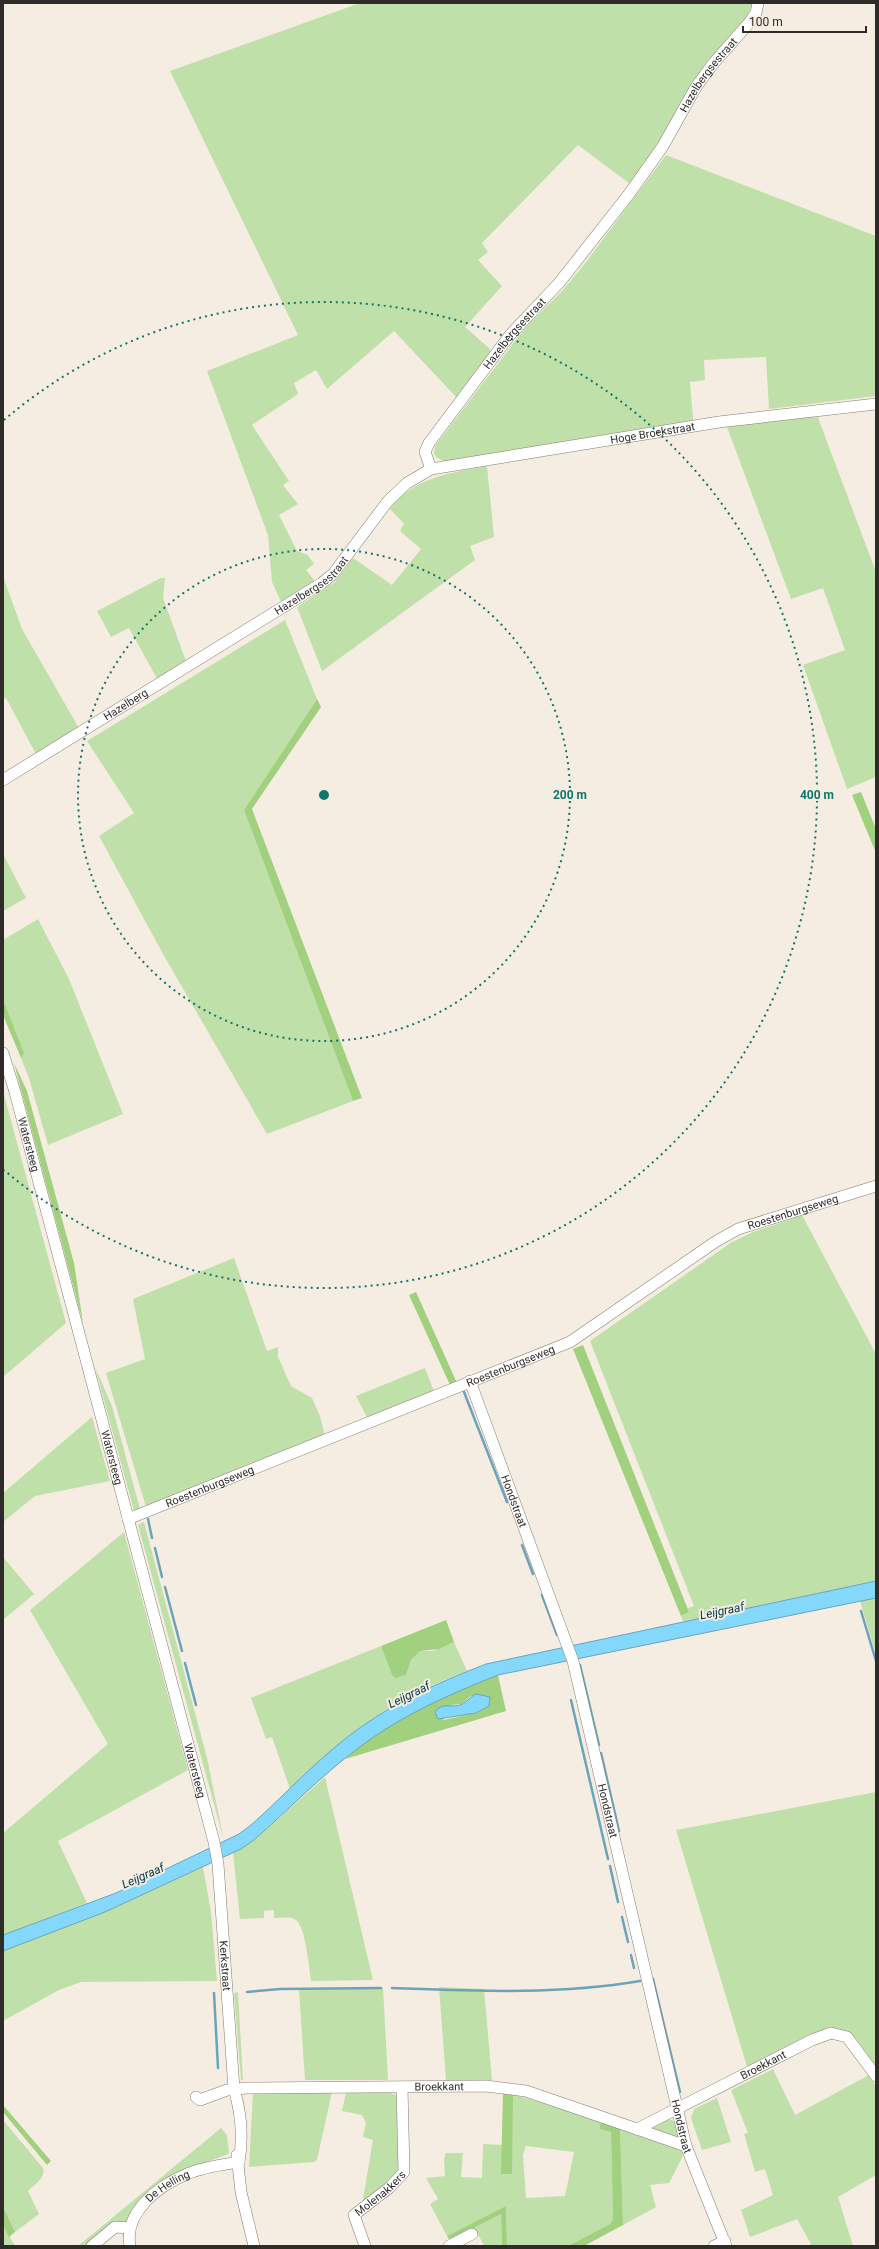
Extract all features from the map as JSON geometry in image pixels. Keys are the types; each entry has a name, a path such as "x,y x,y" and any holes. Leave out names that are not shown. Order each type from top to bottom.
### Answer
{"street":[{"name":"Hazelbergsestraat","path":"249,629 322,583 333,574 388,501 407,483 431,469 426,452 429,443 510,335 559,283 629,194 663,146 696,87 712,65 749,23 756,13 758,3"},
{"name":"Hoge Broekstraat","path":"431,469 719,422 876,404"},
{"name":"Hazelberg","path":"3,780 249,629"},
{"name":"Watersteeg","path":"3,1053 10,1073 214,1842"},
{"name":"Roestenburgseweg","path":"128,1519 570,1342 738,1229 876,1186"},
{"name":"Hondstraat","path":"470,1382 573,1661 686,2146 725,2243"},
{"name":"Kerkstraat","path":"214,1842 218,1861 234,2089 239,2115 241,2139 238,2162 242,2192 254,2246"},
{"name":"Broekkant","path":"637,2129 677,2111 812,2040 831,2033 847,2036 876,2076"},
{"name":"Broekkant","path":"234,2089 486,2086 526,2091 686,2146"},
{"name":"Molenakkers","path":"365,2246 354,2215 389,2188 404,2172 402,2087"},
{"path":"196,2097 200,2100 234,2089"},
{"name":"De Helling","path":"130,2246 130,2228 135,2215 145,2202 170,2183 188,2174 210,2167 238,2162"},
{"path":"92,2246 115,2227 130,2228"},
{"path":"449,2246 472,2234"},
{"path":"714,2246 725,2243"}],"green space":[{"path":"360,3 753,3 747,16 724,43 663,141 630,184 578,145 482,243 488,252 478,260 502,286 465,327 490,349 492,355 458,399 394,331 327,389 316,370 294,383 298,394 252,425 289,481 283,485 298,504 279,515 297,551 308,555 314,564 306,570 317,584 283,606 272,582 268,535 207,371 298,335 170,71"},
{"path":"666,155 876,236 876,396 769,409 766,357 704,360 705,380 690,382 693,420 445,462 436,457 434,453 435,446 525,328 562,291 583,266"},
{"path":"817,415 876,572 876,777 847,789 803,665 845,650 823,588 791,599 727,427"},
{"path":"487,466 494,537 470,546 475,560 322,671 297,607 335,582 353,558 392,585 421,549 400,531 404,524 390,509 400,498 421,483 446,474"},
{"path":"3,576 22,629 80,730 37,756 6,698 3,699"},
{"path":"161,578 165,578 163,598 187,664 159,682 129,628 111,637 97,611"},
{"path":"285,620 317,699 244,810 353,1101 267,1134 163,954 99,836 134,813 87,741"},
{"path":"317,699 321,707 252,809 362,1098 353,1101 244,810"},
{"path":"861,792 876,829 876,853 852,795"},
{"path":"3,854 26,898 3,911"},
{"path":"38,919 69,979 123,1114 48,1145 29,1078 21,1058 24,1053 5,1004 3,1005 3,940"},
{"path":"5,1004 24,1053 21,1058 3,1015 3,1005"},
{"path":"14,1063 27,1091 74,1263 83,1323"},
{"path":"3,1091 66,1323 3,1377"},
{"path":"802,1215 876,1354 876,1581 684,1622 681,1616 689,1612 688,1608 694,1606 590,1341 732,1242 753,1232"},
{"path":"234,1258 267,1351 278,1347 278,1357 291,1386 312,1398 320,1416 325,1436 146,1507 106,1373 145,1359 133,1299"},
{"path":"416,1292 457,1383 450,1385 409,1295"},
{"path":"583,1345 689,1612 681,1616 573,1349"},
{"path":"95,1367 112,1406 140,1509 134,1511"},
{"path":"425,1368 433,1389 432,1393 368,1419 356,1396"},
{"path":"92,1417 110,1481 35,1496 3,1522 3,1493"},
{"path":"144,1522 207,1758 224,1841 138,1525"},
{"path":"124,1532 188,1770 58,1841 87,1903 3,1935 3,1833 108,1744 30,1610"},
{"path":"3,1557 34,1594 3,1620"},
{"path":"876,1598 876,1655 860,1601"},
{"path":"446,1620 454,1642 439,1649 420,1651 411,1660 406,1675 396,1678 392,1675 381,1646"},
{"path":"454,1642 467,1671 439,1682 384,1711 341,1743 290,1789 272,1737 266,1739 251,1698 381,1646 392,1675 406,1675 411,1660 420,1651 433,1651"},
{"path":"498,1675 506,1711 345,1759 380,1732 418,1710","holes":["471,1696 489,1706 476,1713 443,1720 451,1705 462,1704"]},
{"path":"325,1777 373,1980 311,1981 305,1939 296,1920 288,1918 274,1918 274,1910 264,1911 264,1918 240,1919 233,1853 254,1840"},
{"path":"876,1792 876,2067 857,2040 847,2033 748,2070 676,1830"},
{"path":"203,1867 211,1912 217,1981 81,1982 59,1990 3,2021 3,1951 105,1912"},
{"path":"439,1987 484,1989 492,2080 446,2080"},
{"path":"383,1988 388,2080 305,2080 299,1990"},
{"path":"238,1992 243,2080 241,2080 234,1993"},
{"path":"773,2069 795,2115 869,2075 876,2086 876,2175 838,2197 853,2246 808,2246 811,2244 797,2219 750,2237 741,2210 773,2195 765,2169 755,2172 744,2134 748,2133 731,2090"},
{"path":"386,2091 398,2096 403,2176 362,2205 373,2140 363,2137 366,2123 362,2115 342,2111 346,2092"},
{"path":"253,2092 332,2092 317,2160 314,2162 249,2167"},
{"path":"503,2093 513,2094 512,2174 501,2174"},
{"path":"513,2094 601,2121 611,2132 613,2219 610,2224 568,2246 507,2246 506,2207 447,2236 430,2204 438,2199 426,2178 445,2176 444,2159 446,2153 463,2153 461,2177 482,2178 483,2144 503,2145 501,2174","holes":["526,2146 574,2152 565,2196 526,2198 523,2155"]},
{"path":"717,2098 731,2142 702,2150 691,2118 694,2109"},
{"path":"3,2105 51,2161 47,2165 3,2112"},
{"path":"669,2119 676,2122 682,2140 647,2129"},
{"path":"3,2120 43,2168 43,2175 28,2191 39,2214 15,2232 3,2207"},
{"path":"601,2121 620,2127 623,2225 584,2246 568,2246 610,2224 613,2219 611,2132 600,2129"},
{"path":"620,2127 683,2150 682,2158 669,2183 650,2185 656,2207 623,2225"},
{"path":"221,2128 227,2135 229,2154 184,2170 129,2222 87,2246 78,2246"},
{"path":"506,2206 507,2246 502,2246 501,2214 450,2240 447,2236"},
{"path":"3,2207 15,2232 9,2237 3,2225"},
{"path":"501,2214 502,2246 484,2246 477,2232 450,2240"},
{"path":"3,2225 15,2246 3,2246"}],"water":[{"path":"876,1581 876,1598 498,1675 461,1690 407,1716 373,1737 330,1770 254,1840 241,1849 105,1912 3,1951 3,1935 116,1893 239,1834 251,1825 304,1774 346,1738 390,1708 453,1677 486,1664"},
{"path":"476,1694 490,1697 489,1706 476,1713 438,1719 435,1712 440,1707 462,1704"}],"waterway":[{"path":"464,1392 507,1502"},
{"path":"148,1519 152,1538"},
{"path":"522,1545 533,1574"},
{"path":"155,1548 162,1577"},
{"path":"165,1587 182,1651"},
{"path":"542,1595 557,1635"},
{"path":"861,1611 876,1661"},
{"path":"185,1663 196,1705"},
{"path":"580,1665 599,1745"},
{"path":"571,1700 608,1859"},
{"path":"601,1753 619,1831"},
{"path":"610,1866 618,1902"},
{"path":"622,1917 628,1942"},
{"path":"631,1955 634,1968"},
{"path":"653,1979 680,2092"},
{"path":"392,1988 516,1991 578,1988 640,1981"},
{"path":"247,1992 280,1989 381,1988"},
{"path":"214,1993 218,2068"}],"water label":[{"name":"Leijgraaf","path":"722,1611"},
{"name":"Leijgraaf","path":"409,1695"},
{"name":"Leijgraaf","path":"143,1876"}]}
